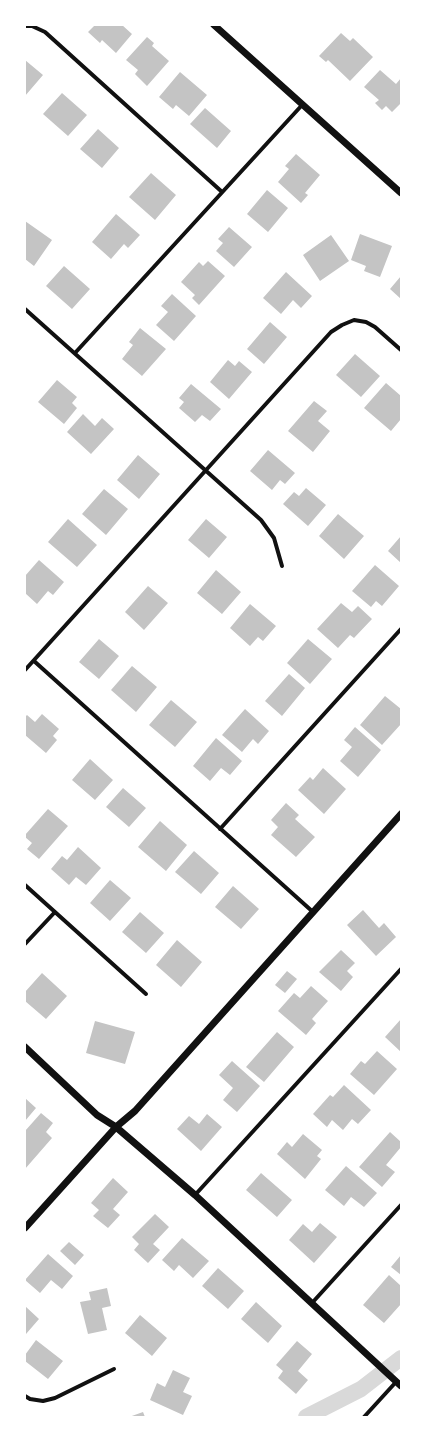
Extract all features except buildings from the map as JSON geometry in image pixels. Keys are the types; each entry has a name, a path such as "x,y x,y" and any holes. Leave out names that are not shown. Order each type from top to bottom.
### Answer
{"street":[{"path":"214,25 401,193"},
{"path":"25,26 32,26 45,32 221,191"},
{"path":"75,353 221,191 303,104"},
{"path":"25,309 206,471 268,529 274,538 282,566"},
{"path":"25,670 331,332 342,324 354,320 366,322 375,327 401,350"},
{"path":"220,829 401,629"},
{"path":"34,661 313,912"},
{"path":"25,1228 116,1126 135,1111 401,814"},
{"path":"25,885 146,994"},
{"path":"25,944 55,912"},
{"path":"195,1195 401,969"},
{"path":"25,1047 97,1115 116,1126 195,1195 398,1384 364,1417"},
{"path":"312,1304 401,1205"},
{"path":"25,1396 30,1399 43,1401 55,1398 114,1369"}],"waterway":[{"path":"306,1417 361,1389 401,1358"}]}
